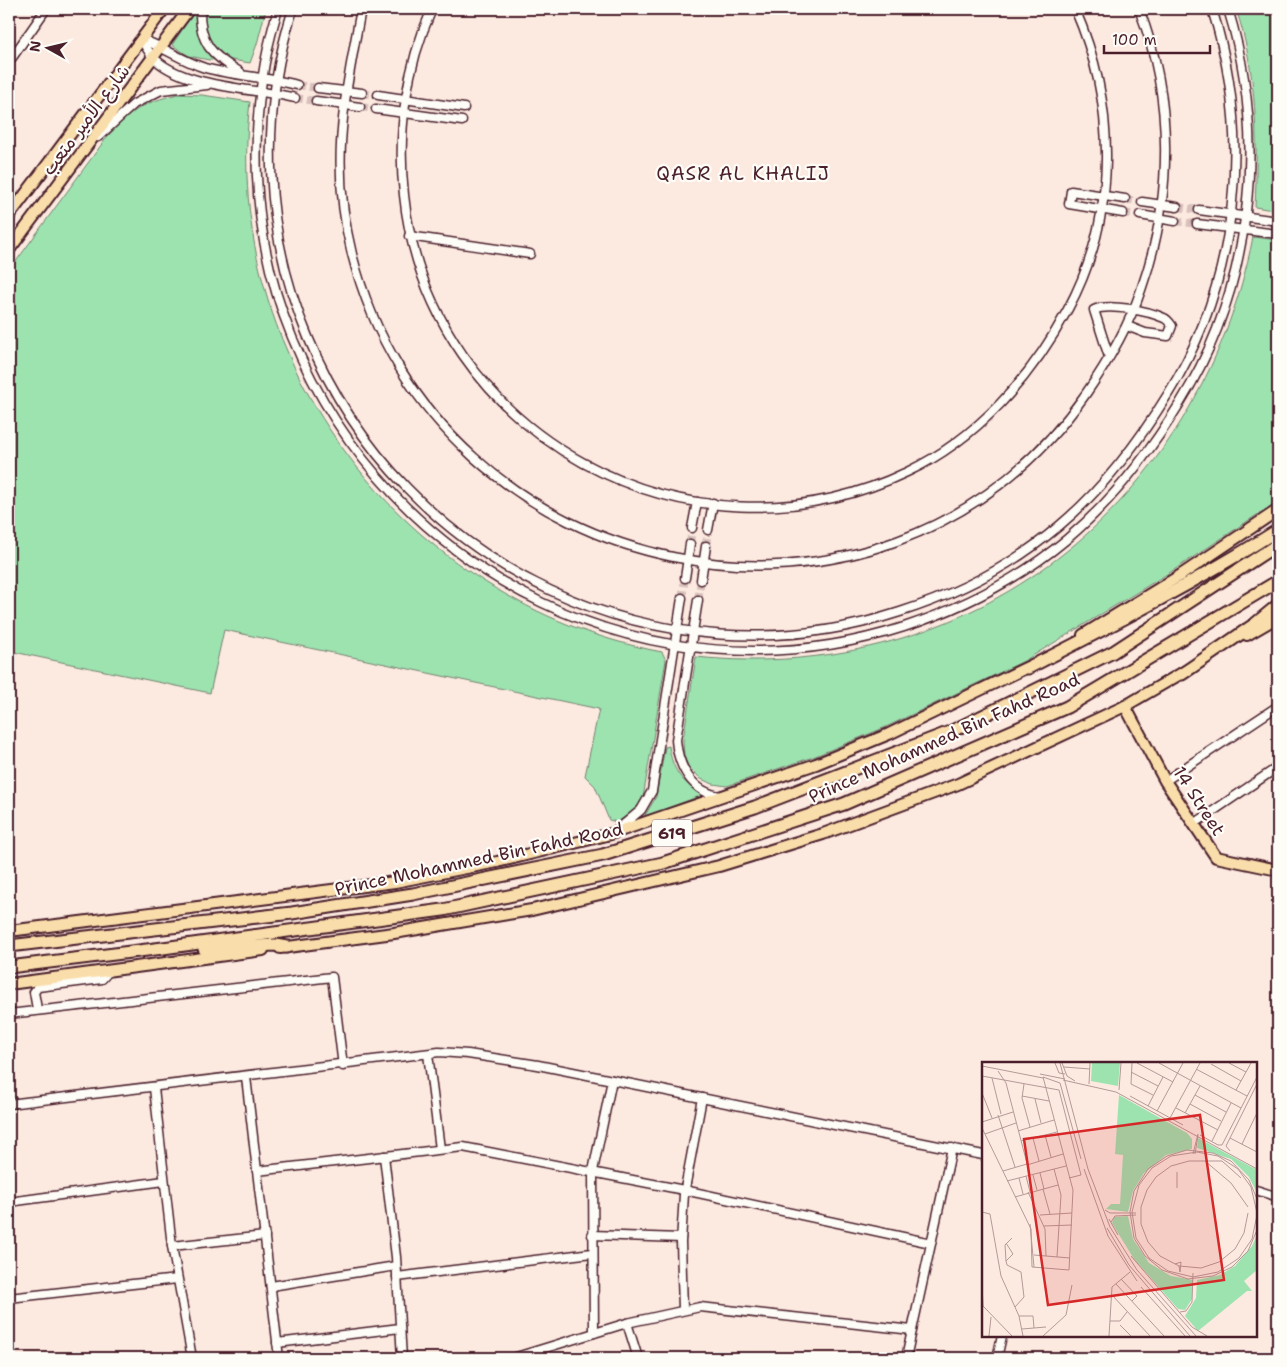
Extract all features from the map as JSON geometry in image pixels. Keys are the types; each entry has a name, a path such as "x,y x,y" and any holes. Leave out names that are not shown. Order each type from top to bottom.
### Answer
{"highway":[{"path":"1028,668 1138,611 1233,558 1278,530"},
{"name":"Prince Mohammed Bin Fahd Road","path":"9,946 292,914 412,894 603,855 755,808 950,732 1113,652 1278,544"},
{"name":"Prince Mohammed Bin Fahd Road","path":"9,966 182,946 462,906 662,863 844,804 1067,707 1278,581"},
{"path":"1182,674 1255,624 1278,605"},
{"path":"182,946 199,949 275,945 287,947"}],"main road":[{"name":"شارع الأمير متعب","path":"9,216 164,9"},
{"name":"شارع الأمير متعب","path":"9,250 189,9"},
{"path":"9,931 395,882 497,862 611,834 725,797 816,764 889,734 1028,668 1181,575 1278,510"},
{"path":"9,984 394,933 532,910 719,866 823,834 958,784 1125,706 1278,617"},
{"name":"14 Street","path":"1125,706 1166,781 1216,857 1278,870"}],"street":[{"path":"9,62 46,9"},
{"path":"200,9 204,37 210,50 220,60 244,75"},
{"path":"278,9 262,78 256,138 256,187 270,270 278,302 302,362 328,411 357,454 386,489 422,524 465,558 510,587 568,615 644,639 691,646 769,650 825,645 871,636 925,620 973,599 1019,573 1053,549 1089,519 1126,479 1166,425 1188,389 1215,336 1235,273 1244,230 1250,162 1245,81 1228,9"},
{"path":"293,9 283,44 276,80 270,138 271,186 284,267 292,297 315,356 340,403 369,444 397,479 432,513 473,546 518,574 574,602 647,625 693,632 769,636 823,631 868,622 920,606 966,586 1011,560 1056,528 1115,469 1154,417 1176,382 1201,330 1221,270 1231,214 1235,162 1230,83 1212,9"},
{"path":"432,9 417,49 406,99 401,142 402,176 409,236 421,277 448,335 491,394 512,414 546,440 602,472 650,491 697,502 776,506 838,497 877,485 910,471 959,439 990,414 1019,384 1047,346 1077,292 1092,252 1104,195 1107,145 1102,99 1086,34 1075,9"},
{"path":"362,10 343,103 340,140 340,181 358,276 379,327 399,366 424,402 448,432 478,461 513,489 552,514 621,544 662,556 688,561 767,566 813,562 873,548 935,524 993,489 1030,458 1076,407 1127,326 1153,253 1160,218 1165,152 1162,93 1153,52 1139,9"},
{"path":"141,39 161,46 197,65 297,85"},
{"path":"141,39 153,57 195,83"},
{"path":"73,164 115,120 134,104 161,90 195,83 214,84 275,93 295,98"},
{"path":"318,88 362,93"},
{"path":"378,96 464,108"},
{"path":"316,101 343,103 360,107"},
{"path":"376,109 462,121"},
{"path":"1123,213 1069,204 1071,190 1125,199"},
{"path":"1142,202 1177,207"},
{"path":"1199,210 1278,221"},
{"path":"1140,215 1175,220"},
{"path":"1197,224 1278,234"},
{"path":"409,236 530,254"},
{"path":"1109,357 1094,310 1103,306 1134,310 1165,318 1172,326 1168,336 1144,333 1127,326"},
{"path":"692,528 697,502"},
{"path":"708,530 713,504"},
{"path":"685,578 690,544"},
{"path":"701,580 706,546"},
{"path":"611,834 642,810 652,791 682,598"},
{"path":"698,600 676,740 677,758 682,770 697,784 710,793 725,797"},
{"path":"1166,781 1278,706"},
{"path":"1194,824 1278,767"},
{"path":"37,1009 34,992 38,987 102,978 109,970"},
{"path":"9,1014 37,1009 332,977 343,1066"},
{"path":"428,1054 440,1149"},
{"path":"9,1104 343,1066 428,1054 476,1055 612,1080 982,1155"},
{"path":"246,1077 279,1358"},
{"path":"594,1333 592,1171 612,1080"},
{"path":"154,1088 172,1246 192,1358"},
{"path":"683,1309 681,1238 684,1190 702,1098"},
{"path":"257,1171 463,1147 592,1171 932,1243"},
{"path":"906,1358 952,1148"},
{"path":"384,1156 397,1277 402,1358"},
{"path":"9,1202 164,1181"},
{"path":"1257,1190 1278,1197"},
{"path":"592,1235 681,1238"},
{"path":"172,1246 265,1236"},
{"path":"397,1277 592,1253"},
{"path":"271,1286 396,1266"},
{"path":"9,1298 177,1279"},
{"path":"513,1358 627,1324 683,1309 700,1307 912,1330"},
{"path":"627,1324 638,1358"},
{"path":"277,1343 400,1328"},
{"path":"997,1358 1002,1337"}],"green space":[{"path":"196,9 266,9 250,63 226,59 209,60 189,56 172,45"},
{"path":"1236,9 1278,9 1278,211 1255,207 1256,132 1252,81 1243,33"},
{"path":"178,94 202,95 250,102 248,198 265,291 300,378 349,456 411,525 486,582 570,625 662,652 666,660 643,798 635,809 617,822 609,820 595,786 585,776 599,709 224,630 210,693 9,651 9,271 107,137 131,114 146,104"},
{"path":"1253,237 1278,240 1278,501 1177,568 1024,661 886,727 813,757 727,786 713,784 701,779 688,766 684,756 683,740 696,657 797,658 892,641 979,607 1058,558 1126,495 1182,419 1225,333"},
{"path":"669,746 670,755 679,775 689,786 703,795 644,817 656,797 665,747"}],"tunnel":[{"path":"297,85 318,88"},
{"path":"362,93 378,95"},
{"path":"295,98 316,101"},
{"path":"360,107 376,109"},
{"path":"1125,199 1142,202"},
{"path":"1177,207 1199,210"},
{"path":"1123,213 1140,215"},
{"path":"1175,221 1197,224"},
{"path":"690,544 692,528"},
{"path":"706,546 708,530"},
{"path":"682,598 685,578"},
{"path":"698,600 701,580"}],"district":[{"name":"QASR AL KHALIJ","path":"743,173"}]}
